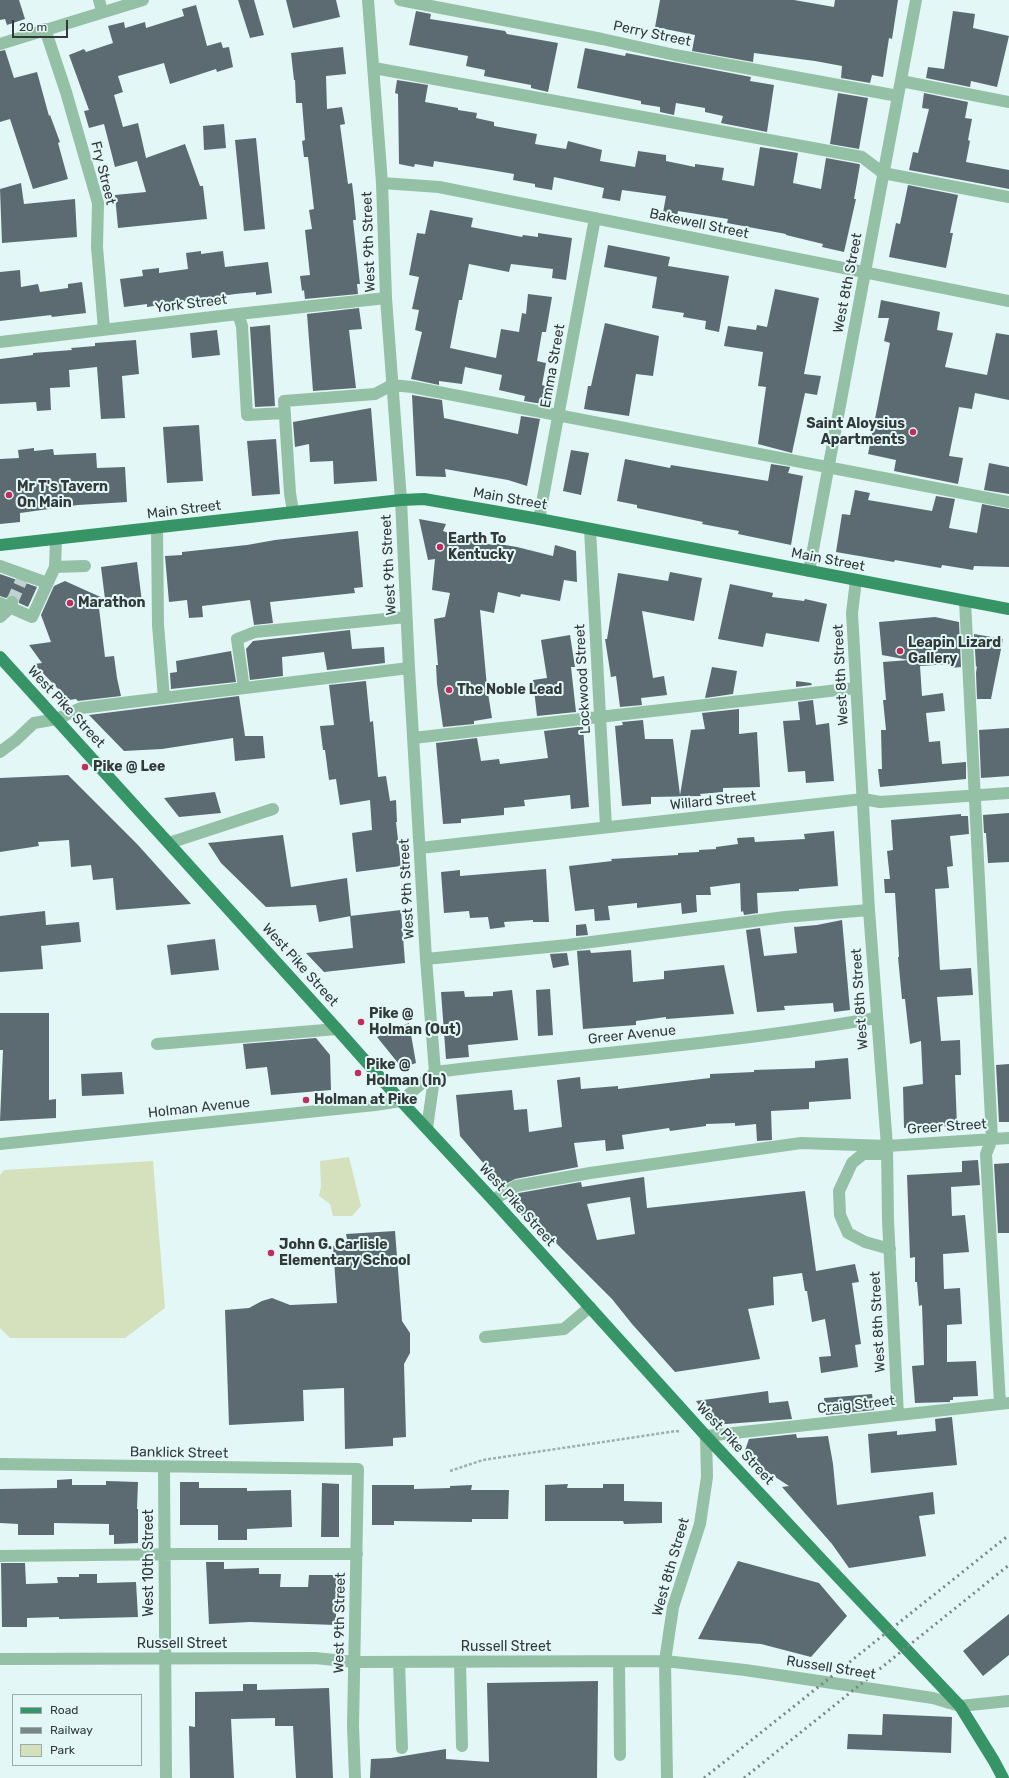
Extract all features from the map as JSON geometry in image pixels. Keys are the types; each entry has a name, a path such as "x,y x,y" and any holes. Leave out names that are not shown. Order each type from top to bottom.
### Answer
{"main road":[{"name":"Main Street","path":"0,545 157,529 401,500 424,499 539,519 1009,609"},
{"name":"West Pike Street","path":"0,657 57,718 401,1101 493,1200 706,1436 816,1555 960,1706 1001,1778"}],"street":[{"path":"0,44 46,29 101,6 143,0"},
{"name":"West 9th Street","path":"368,0 382,183 386,298 401,500 406,617 426,959 435,1072 426,1128"},
{"name":"Perry Street","path":"400,0 602,39 675,55 898,96"},
{"name":"West 8th Street","path":"809,571 916,0"},
{"name":"Fry Street","path":"46,29 98,203 97,247 104,329"},
{"path":"374,68 862,157 883,174 1009,197"},
{"path":"901,81 1009,102"},
{"name":"Bakewell Street","path":"382,183 439,187 1009,301"},
{"name":"Emma Street","path":"539,519 595,218"},
{"name":"York Street","path":"0,342 386,298"},
{"path":"238,314 242,326 247,415 284,413"},
{"path":"293,512 290,493 284,401 375,394 392,385 412,387 1009,502"},
{"path":"157,529 158,625 164,698"},
{"name":"Lockwood Street","path":"590,529 606,828"},
{"path":"0,617 7,604 32,617 55,567 56,539"},
{"path":"0,566 23,577 47,583"},
{"path":"55,567 86,566"},
{"name":"West 8th Street","path":"856,580 852,613 876,1018 887,1150 898,1415"},
{"path":"964,601 976,794 992,1139 986,1154 1004,1403"},
{"path":"244,688 237,639 255,632 406,617"},
{"path":"0,752 16,740 34,723 57,718 81,708 409,668"},
{"path":"413,738 856,688"},
{"name":"Willard Street","path":"420,848 863,799 880,802 976,794 1009,793"},
{"path":"169,843 274,809"},
{"path":"426,959 568,945 785,917 869,910"},
{"name":"Greer Avenue","path":"435,1072 830,1026 876,1018"},
{"path":"157,1044 337,1029"},
{"path":"401,1101 435,1072"},
{"name":"Holman Avenue","path":"0,1144 401,1101"},
{"name":"Greer Street","path":"887,1150 1009,1138"},
{"path":"493,1200 516,1186 590,1173 801,1143 887,1150"},
{"path":"887,1150 863,1154 852,1163 839,1191 840,1215 848,1233 865,1242 890,1249"},
{"path":"485,1337 564,1329 590,1307"},
{"name":"Craig Street","path":"706,1436 1004,1403"},
{"name":"West 8th Street","path":"667,1778 665,1661 673,1607 700,1524 708,1477 706,1436"},
{"name":"Banklick Street","path":"0,1464 164,1468 358,1469"},
{"name":"West 10th Street","path":"164,1468 164,1659 166,1778"},
{"name":"West 9th Street","path":"355,1778 354,1726 358,1469"},
{"path":"0,1556 357,1554"},
{"name":"Russell Street","path":"0,1659 315,1658 355,1662 665,1661 745,1670 933,1698 960,1706 1009,1701"},
{"path":"399,1662 402,1748"},
{"path":"460,1662 462,1746"},
{"path":"619,1662 620,1755"}],"path":[{"path":"450,1471 482,1460 676,1431 706,1436"}],"green space":[{"path":"349,1157 361,1206 352,1216 333,1216 330,1204 319,1196 321,1187 320,1161"},
{"path":"153,1161 165,1308 125,1338 10,1338 0,1328 0,1175 4,1170"}],"building":[{"path":"0,0 19,0 25,19 7,25 5,19 0,20"},
{"path":"238,0 254,0 264,35 250,38"},
{"path":"286,0 336,0 340,17 293,28"},
{"path":"660,0 794,0 834,7 835,0 898,0 892,39 889,38 883,77 872,75 870,83 841,78 842,66 815,61 754,53 753,62 692,51 695,35 655,27"},
{"path":"196,5 207,46 221,42 223,48 229,47 233,67 217,72 216,69 170,84 164,63 118,76 123,92 114,95 123,127 138,123 146,158 185,144 200,186 203,186 207,219 118,228 115,195 146,192 137,161 115,167 104,124 89,128 84,111 89,110 69,55 84,49 86,52 113,43 108,26 124,22 125,28 145,22 146,28 184,16 182,9"},
{"path":"416,11 431,14 430,19 505,31 507,34 558,43 548,92 531,88 531,85 484,76 485,70 466,66 468,56 409,45"},
{"path":"953,11 975,14 973,28 1009,36 997,87 971,81 970,87 926,78 928,67 944,69"},
{"path":"343,47 346,74 326,76 327,109 342,107 345,124 340,125 348,184 352,183 356,220 353,220 360,284 357,284 358,294 305,299 304,290 302,291 300,276 310,275 305,230 312,229 309,210 314,209 308,157 304,157 302,141 305,140 302,103 296,103 295,80 291,53"},
{"path":"585,48 625,56 626,53 751,77 750,81 774,85 767,132 721,123 723,116 705,112 705,108 676,103 674,115 660,112 660,107 641,104 641,101 577,88"},
{"path":"5,50 14,78 37,72 49,116 50,115 60,142 58,143 68,179 33,189 10,119 0,122 0,51"},
{"path":"397,80 428,85 425,102 477,113 476,118 494,122 494,126 537,134 535,144 566,149 568,141 602,150 600,161 635,167 638,151 666,155 666,161 695,167 695,164 724,168 722,180 754,186 760,147 798,153 793,183 821,189 826,158 859,164 854,199 856,199 844,252 822,247 823,244 786,234 727,223 728,219 678,211 677,216 663,213 666,196 622,190 620,201 602,198 604,188 554,177 552,190 535,187 535,184 513,180 514,174 485,169 434,161 433,167 415,164 414,167 399,164 398,94 395,93"},
{"path":"838,93 868,98 859,149 830,144"},
{"path":"924,93 968,102 965,118 972,119 966,162 1009,170 1009,189 909,170 913,152 918,153 929,109 922,108"},
{"path":"224,124 226,148 204,150 203,126"},
{"path":"256,138 265,229 244,231 235,140"},
{"path":"21,183 24,204 75,199 77,237 2,243 0,189"},
{"path":"908,185 958,195 950,233 953,233 946,268 889,257 896,223 900,224"},
{"path":"430,210 473,218 471,227 522,237 523,235 538,237 538,233 572,238 566,280 552,278 553,269 511,264 509,272 469,264 462,300 459,300 450,348 496,358 501,329 519,332 522,313 526,314 528,294 552,297 546,332 542,332 537,361 546,363 542,385 546,386 542,404 524,401 525,396 499,390 502,375 465,367 462,384 439,381 439,385 411,379 422,332 415,330 419,310 412,309 419,277 409,275 417,233 425,234"},
{"path":"608,245 670,257 668,266 729,276 719,332 705,329 706,321 683,317 684,313 652,308 657,277 604,267"},
{"path":"201,251 201,254 223,251 225,267 268,262 272,293 256,295 256,292 147,307 147,304 124,307 120,279 143,276 142,270 159,268 159,273 188,269 186,253"},
{"path":"20,270 21,287 38,284 40,292 68,288 68,284 82,282 86,313 52,317 51,315 0,321 0,272"},
{"path":"775,289 819,298 804,374 821,376 817,395 805,393 792,453 758,444 766,387 758,386 763,352 724,346 728,326 756,330 757,325 767,327"},
{"name":"Saint Aloysius Apartments","path":"881,300 940,312 937,330 953,333 945,367 987,375 996,333 1009,335 1009,400 975,393 972,409 959,407 949,456 963,458 958,484 894,471 896,460 868,454 890,343 884,341 889,318 878,318"},
{"path":"359,308 362,329 349,330 356,388 313,391 307,314"},
{"path":"605,323 659,336 653,376 636,374 629,416 584,409 588,386 591,386"},
{"path":"270,325 275,406 255,407 250,327"},
{"path":"217,330 220,355 192,358 190,333"},
{"path":"136,340 139,374 122,376 125,418 101,419 97,367 69,370 70,387 50,388 51,410 37,411 36,402 0,404 0,359 33,355 33,353 72,350 71,348 95,346 95,343"},
{"path":"412,395 442,400 444,418 518,434 521,416 540,419 527,486 508,480 445,469 446,477 416,476"},
{"path":"371,408 377,481 334,484 333,461 310,462 309,444 295,447 293,422"},
{"path":"199,425 203,481 167,483 163,427"},
{"path":"276,439 280,494 252,496 247,441"},
{"path":"34,448 34,451 53,449 54,455 96,453 97,468 125,467 127,502 78,505 20,513 20,522 0,524 0,459 19,458 18,450"},
{"path":"571,450 589,453 581,495 563,491"},
{"path":"625,459 670,468 671,465 768,481 771,464 790,467 788,473 803,476 791,545 738,534 739,531 702,524 703,522 637,508 637,505 617,501"},
{"path":"989,463 1009,467 1009,494 984,490"},
{"path":"855,490 870,493 868,500 932,511 936,496 955,499 949,528 977,533 982,504 1009,509 1009,567 974,566 973,570 942,565 941,568 836,552 842,514 850,515"},
{"path":"419,519 446,524 443,531 457,536 457,538 493,545 493,543 517,547 553,556 555,545 576,551 577,582 564,580 560,601 521,594 520,597 498,592 494,613 480,610 487,687 492,718 474,721 474,724 443,727 437,684 436,665 438,665 434,619 445,617 450,593 432,590 435,559 428,560"},
{"path":"358,531 363,587 354,588 355,593 270,602 273,623 254,625 250,600 202,606 203,617 189,618 187,600 169,602 165,556 182,555 182,552"},
{"path":"137,562 142,602 99,608 105,657 114,656 121,696 78,701 76,699 69,700 34,664 42,663 29,645 51,642 41,615 54,586 65,581 105,599 101,567"},
{"path":"670,572 702,578 694,621 642,611 653,678 664,676 667,695 641,698 642,705 620,707 616,676 611,677 605,639 607,639 618,573 668,581"},
{"name":"Marathon","path":"0,574 37,587 28,607 19,603 18,597 15,595 10,595 6,598 0,596"},
{"path":"730,584 773,593 772,597 804,601 805,599 827,604 819,642 766,633 763,647 718,639"},
{"path":"935,617 959,622 961,667 951,668 950,664 920,666 922,696 943,693 945,711 926,713 929,742 940,741 942,764 966,762 966,779 880,787 878,769 882,769 881,730 886,730 883,700 886,700 883,662 909,660 882,655 879,622"},
{"path":"350,630 352,649 384,647 385,663 327,670 324,652 282,657 283,676 250,680 246,649 253,641"},
{"path":"974,634 1003,639 991,699 977,699 977,666 976,667"},
{"path":"570,635 575,667 571,667 576,712 537,716 533,680 547,678 541,640"},
{"path":"231,651 236,682 171,689 170,673 177,672 176,661"},
{"path":"712,667 737,671 733,694 705,698"},
{"path":"366,681 370,722 373,721 378,777 386,776 390,801 396,800 396,822 401,866 356,872 352,833 372,830 370,800 340,805 336,779 329,780 320,726 334,725 329,685"},
{"path":"796,681 811,683 812,685 796,687"},
{"path":"239,696 245,736 263,736 265,758 235,761 233,738 162,749 124,751 89,715"},
{"path":"813,700 816,725 829,723 834,781 806,783 805,771 788,772 783,721 800,720 798,702"},
{"path":"739,709 739,734 757,732 760,787 723,788 723,792 700,794 701,796 651,797 651,804 622,806 615,726 623,725 622,722 643,720 645,739 673,739 680,795 691,730 705,729 702,713"},
{"path":"583,727 589,807 571,809 570,795 524,800 525,806 504,808 504,815 461,819 461,823 443,824 436,743 477,738 481,761 499,759 500,764 548,758 544,731"},
{"path":"1009,728 1009,776 981,778 979,730"},
{"path":"68,775 138,845 191,904 116,910 113,878 93,880 91,865 71,867 69,840 38,842 39,846 0,852 0,778"},
{"path":"215,792 221,813 179,817 164,798"},
{"path":"1009,813 1009,862 988,863 983,815"},
{"path":"961,814 961,816 968,816 969,834 950,836 953,866 947,867 949,888 935,889 940,970 971,968 973,995 937,997 941,1041 960,1040 961,1075 955,1075 957,1126 904,1128 903,1087 923,1084 921,1041 910,1044 905,999 902,999 898,957 895,893 885,893 884,879 890,879 887,851 893,850 891,820"},
{"path":"834,831 838,886 799,889 799,891 757,893 758,913 744,915 743,911 741,912 740,883 710,887 711,895 696,895 697,912 682,914 681,903 637,908 637,903 608,906 610,920 595,921 594,909 575,911 569,866 612,861 611,859 678,855 678,853 699,852 699,850 716,849 716,847 738,844 737,838 754,837 755,842 805,839 804,834"},
{"path":"283,835 291,887 347,878 351,916 319,922 316,905 266,907 221,863 208,843"},
{"path":"546,869 549,922 533,922 533,920 504,922 505,927 490,929 488,917 470,918 469,911 444,913 441,872 460,870 460,876"},
{"path":"401,910 405,963 324,972 306,953 353,948 350,916"},
{"path":"45,911 46,925 79,922 81,942 41,946 43,969 0,972 0,916"},
{"path":"842,920 850,1010 834,1012 833,1003 784,1006 785,1010 757,1012 746,930 760,928 764,956 797,953 794,927 817,925"},
{"path":"586,924 588,935 576,936 576,925"},
{"path":"215,939 219,970 171,975 167,945"},
{"path":"590,950 591,953 631,950 633,982 664,979 664,971 724,965 734,1014 666,1019 666,1017 636,1021 636,1025 583,1029 577,951"},
{"path":"567,953 569,965 553,968 550,954"},
{"path":"550,989 553,1035 538,1036 536,990"},
{"path":"512,990 518,1040 468,1045 469,1057 446,1059 441,992 464,991 465,997 493,996 493,992"},
{"path":"0,1013 49,1013 49,1100 56,1099 56,1118 0,1121 3,1050 0,1050"},
{"path":"409,1023 416,1063 402,1068 377,1037"},
{"path":"316,1038 330,1055 331,1090 271,1095 267,1067 246,1069 243,1044"},
{"path":"848,1058 851,1099 809,1102 809,1109 771,1111 772,1140 757,1141 756,1124 735,1126 735,1123 706,1124 706,1126 670,1131 669,1128 622,1135 624,1149 606,1151 605,1140 574,1143 578,1167 515,1179 500,1187 491,1172 460,1136 456,1095 512,1090 514,1110 527,1109 529,1132 562,1127 557,1080 580,1077 581,1089 618,1086 618,1089 710,1078 710,1074 754,1072 754,1070 815,1068 815,1061"},
{"path":"1009,1064 1009,1122 999,1122 996,1065"},
{"path":"122,1072 124,1094 82,1096 81,1074"},
{"path":"978,1160 980,1185 951,1187 952,1216 965,1215 969,1252 943,1254 944,1289 960,1288 962,1324 947,1325 947,1362 976,1361 978,1396 953,1397 953,1400 950,1400 950,1402 915,1403 912,1366 924,1365 922,1305 919,1306 917,1282 915,1282 915,1257 910,1258 907,1175 962,1172 962,1161"},
{"path":"1009,1163 1009,1233 998,1233 994,1164"},
{"path":"644,1177 647,1208 805,1191 816,1271 855,1264 859,1282 852,1283 861,1344 855,1345 858,1367 821,1373 819,1357 831,1356 825,1319 812,1322 807,1291 805,1291 802,1273 773,1277 774,1305 748,1309 760,1359 675,1372 612,1299 544,1231 522,1216 510,1198 519,1193 581,1182 582,1187","holes":["630,1197 635,1234 597,1240 587,1204"]},
{"path":"395,1231 402,1321 410,1333 410,1353 404,1364 406,1437 393,1438 393,1446 345,1449 344,1388 303,1390 304,1421 229,1425 225,1310 249,1308 262,1301 272,1298 290,1305 337,1303 333,1246 348,1244 346,1234"},
{"path":"768,1391 769,1403 788,1401 792,1419 713,1425 696,1401"},
{"path":"872,1394 874,1410 826,1415 824,1398"},
{"path":"952,1417 957,1465 871,1473 868,1434 897,1431 897,1435 936,1431 935,1419"},
{"path":"796,1434 797,1438 828,1436 833,1464 837,1505 933,1492 935,1514 919,1516 926,1556 849,1568 832,1544 782,1487 789,1486 743,1456 749,1439"},
{"path":"72,1479 72,1485 106,1485 106,1481 138,1482 138,1543 114,1544 114,1535 109,1535 109,1524 54,1523 54,1535 18,1535 18,1524 0,1523 0,1489 57,1488 57,1480"},
{"path":"180,1482 199,1482 199,1488 247,1488 247,1491 291,1490 292,1527 247,1529 247,1540 218,1540 218,1525 180,1525"},
{"path":"322,1483 339,1484 339,1537 321,1537"},
{"path":"568,1484 567,1488 603,1488 603,1484 624,1484 624,1501 662,1502 662,1523 624,1524 623,1521 545,1521 545,1485"},
{"path":"372,1485 414,1485 414,1489 450,1488 450,1486 472,1485 471,1490 509,1490 508,1519 472,1519 472,1522 394,1521 394,1525 372,1525"},
{"path":"738,1561 819,1583 847,1616 811,1657 761,1644 698,1639"},
{"path":"206,1562 224,1562 224,1569 259,1568 259,1574 281,1574 280,1587 308,1587 309,1575 336,1575 336,1625 250,1622 209,1624"},
{"path":"1,1563 25,1563 26,1584 58,1583 57,1577 79,1577 79,1574 97,1574 97,1583 136,1582 138,1617 59,1619 59,1617 27,1618 27,1627 2,1627"},
{"path":"1009,1614 1009,1655 983,1676 963,1651"},
{"path":"598,1681 597,1778 370,1778 371,1759 391,1758 446,1749 446,1759 489,1762 487,1683"},
{"path":"243,1684 257,1684 257,1690 329,1688 333,1778 296,1778 293,1726 275,1726 275,1718 231,1719 234,1778 190,1778 189,1726 195,1727 195,1692 243,1691"},
{"path":"883,1714 952,1717 951,1753 847,1749 848,1734 882,1735"}],"tunnel":[{"path":"12,602 22,579"}],"railway":[{"path":"704,1778 1009,1535"},
{"path":"744,1778 1009,1565"}],"place":[{"name":"Saint Aloysius Apartments","path":"913,432"},
{"name":"Mr T's Tavern On Main","path":"9,495"},
{"name":"Earth To Kentucky","path":"440,547"},
{"name":"Marathon","path":"70,603"},
{"name":"Leapin Lizard Gallery","path":"900,651"},
{"name":"The Noble Lead","path":"449,690"},
{"name":"Pike @ Lee","path":"85,767"},
{"name":"Pike @ Holman (Out)","path":"361,1022"},
{"name":"Pike @ Holman (In)","path":"358,1073"},
{"name":"Holman at Pike","path":"306,1100"},
{"name":"John G. Carlisle Elementary School","path":"271,1253"}]}
